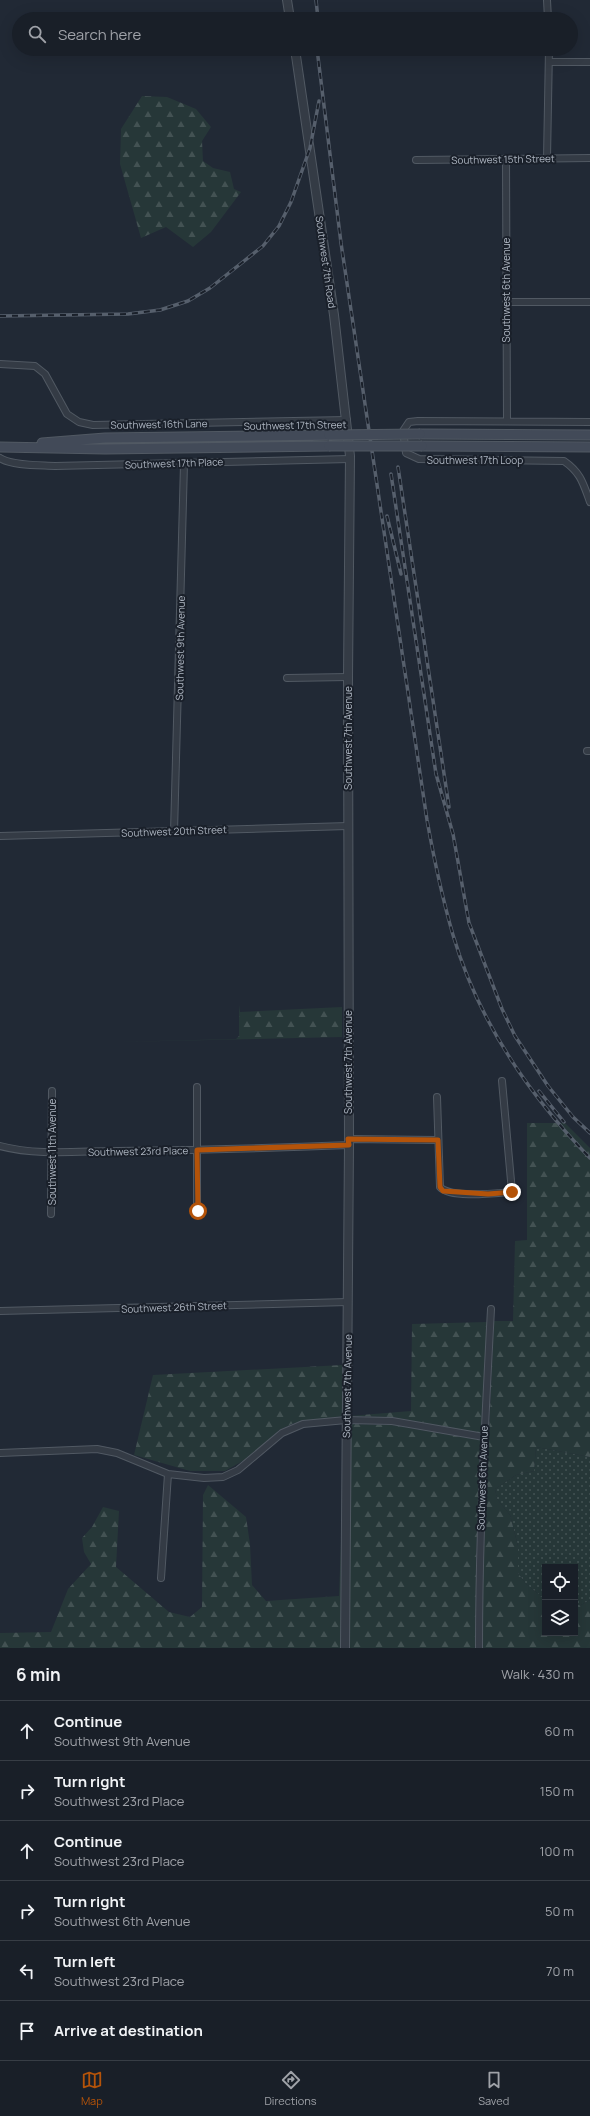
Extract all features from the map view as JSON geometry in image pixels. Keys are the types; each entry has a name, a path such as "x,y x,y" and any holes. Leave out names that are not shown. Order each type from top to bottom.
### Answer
{"main road":[{"name":"Southwest 17th Street","path":"0,446 105,438 420,434 590,436"},
{"name":"Southwest 17th Street","path":"0,446 105,449 330,446 590,447"}],"street":[{"path":"287,0 289,12"},
{"path":"547,0 548,12"},
{"name":"Southwest 7th Road","path":"296,56 334,315 347,420 350,459 349,476"},
{"path":"547,158 549,56"},
{"path":"549,62 590,62"},
{"name":"Southwest 6th Avenue","path":"506,158 507,421"},
{"name":"Southwest 15th Street","path":"416,160 590,158"},
{"path":"506,302 590,302"},
{"name":"Southwest 16th Lane","path":"0,364 35,366 45,374 67,414 79,422 93,425 347,420"},
{"name":"Southwest 17th Loop","path":"590,422 409,422 403,431 406,453 419,459 564,462 575,469 582,481 590,502"},
{"name":"Southwest 17th Place","path":"0,458 3,460 27,464 55,466 350,459"},
{"name":"Southwest 9th Avenue","path":"174,832 184,464"},
{"name":"Southwest 7th Avenue","path":"345,1648 349,1142 347,1073 349,476"},
{"path":"287,678 348,677"},
{"name":"Southwest 20th Street","path":"0,836 348,826"},
{"path":"437,1097 440,1187 443,1191 488,1194 512,1192 502,1081"},
{"path":"198,1087 198,1211"},
{"name":"Southwest 11th Avenue","path":"51,1214 52,1091"},
{"name":"Southwest 23rd Place","path":"0,1146 17,1150 51,1152 197,1150 349,1142 438,1140"},
{"name":"Southwest 26th Street","path":"0,1311 348,1302"},
{"name":"Southwest 6th Avenue","path":"479,1648 479,1569 491,1309"},
{"path":"0,1452 96,1449 117,1453 168,1474 204,1478 223,1476 238,1470 282,1433 304,1424 346,1420 392,1421 484,1437"},
{"path":"161,1578 168,1474"}],"green space":[{"path":"142,96 167,97 196,109 211,127 202,141 203,161 213,168 230,172 234,189 241,192 211,232 193,247 166,227 141,238 120,164 121,129"},
{"path":"239,1005 240,1012 342,1007 342,1037 115,1042 236,1039 239,1036"},
{"path":"527,1123 565,1123 590,1148 590,1457 536,1447 534,1471 516,1475 495,1489 497,1499 510,1515 518,1546 518,1573 526,1584 542,1597 542,1636 578,1636 578,1605 590,1600 590,1648 483,1648 483,1570 494,1321 513,1321 515,1241 527,1240"},
{"path":"487,1322 481,1433 392,1417 349,1416 411,1411 412,1324"},
{"path":"342,1365 343,1416 294,1423 279,1430 255,1454 225,1471 190,1471 134,1455 153,1375"},
{"path":"349,1424 391,1425 480,1440 476,1569 476,1648 349,1648"},
{"path":"536,1447 590,1457 590,1600 581,1605 578,1605 578,1564 542,1564 542,1597 526,1584 518,1573 518,1546 510,1515 497,1499 495,1489 516,1475 534,1471"},
{"path":"208,1485 246,1517 250,1544 252,1585 266,1601 339,1596 342,1515 342,1648 0,1648 0,1633 51,1632 68,1589 91,1564 84,1552 82,1538 92,1527 103,1507 119,1511 116,1567 169,1612 190,1617 202,1607 203,1495"}],"railway":[{"path":"316,0 317,12"},
{"path":"318,56 341,243 427,820 445,906 464,966 476,997 491,1026 508,1055 546,1109 590,1158"},
{"path":"0,316 128,314 160,310 188,301 210,288 263,246 279,226 291,202 310,148 319,101"},
{"path":"398,467 449,807"},
{"path":"391,474 436,774 453,834 469,923 502,1009 515,1036 548,1086 573,1117 590,1133"},
{"path":"387,516 401,574"},
{"path":"539,1091 564,1122"}],"route":[{"path":"198,1211 197,1150 349,1145 348,1139 438,1140 440,1156 440,1187 443,1191 488,1194 512,1192"}]}
